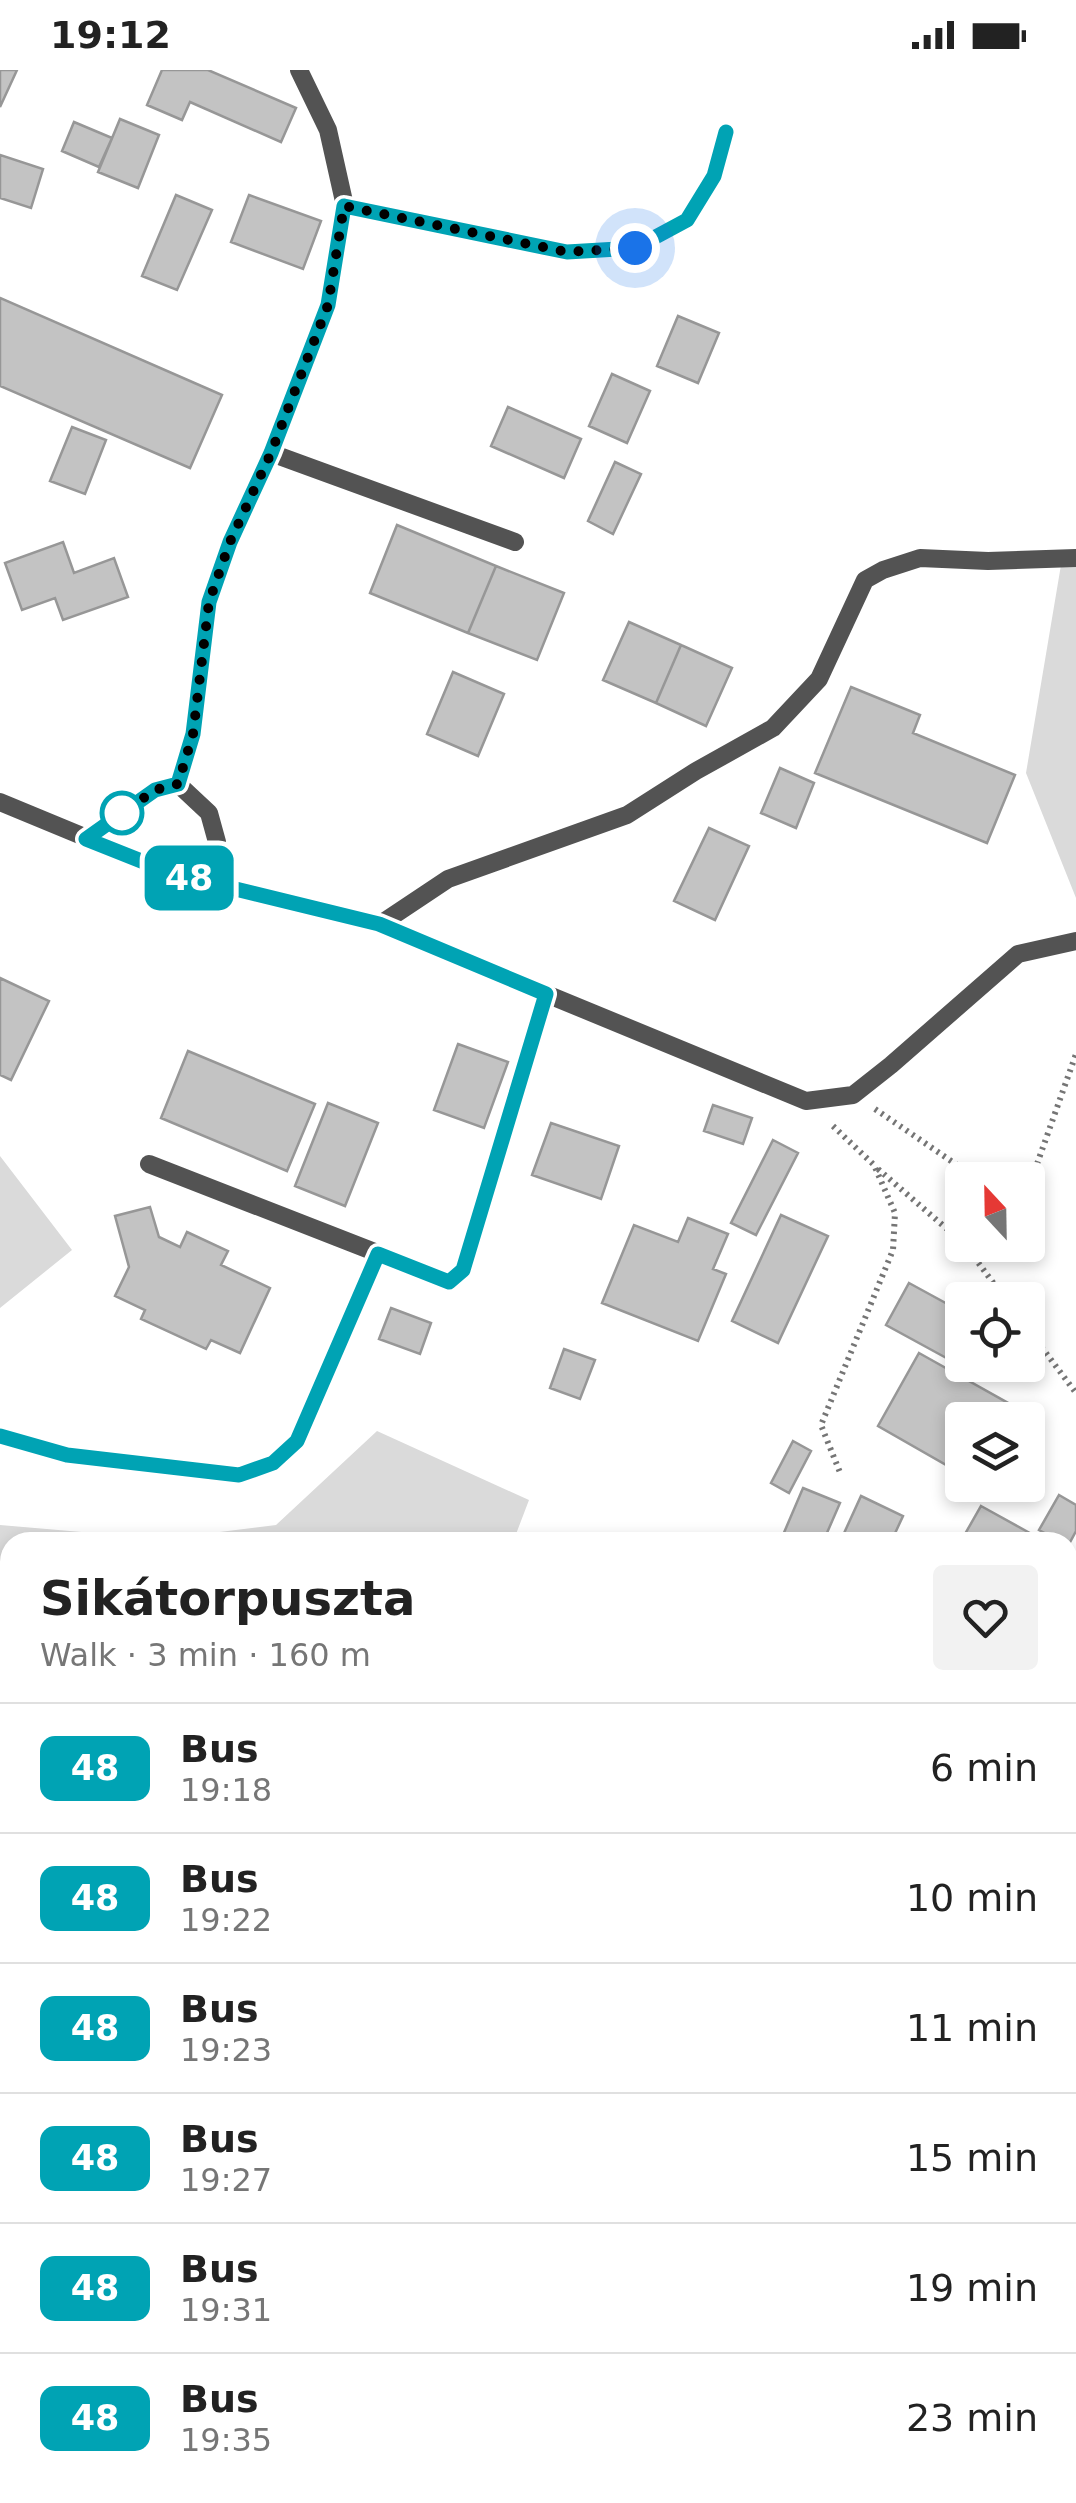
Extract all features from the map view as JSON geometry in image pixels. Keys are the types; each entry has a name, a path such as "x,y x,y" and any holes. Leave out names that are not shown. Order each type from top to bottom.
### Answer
{"lane":[{"path":"178,784 193,734 209,602 328,305 344,206 328,130 299,70"},
{"path":"344,206 567,252 635,248 687,220 714,176 726,132"},
{"path":"271,453 515,542"},
{"path":"379,924 448,879 626,815 773,728 819,678 864,580 883,570 920,558 988,562 1076,558"},
{"path":"86,839 155,790 178,784"},
{"path":"174,874 200,868 217,842 209,813 178,784"},
{"path":"0,802 174,874 379,924 806,1100 853,1094 892,1065 1018,954 1076,941"},
{"path":"149,1164 449,1282 463,1270 546,994"},
{"path":"0,1436 67,1455 208,1472 239,1475 273,1463 297,1441 378,1254"}],"path":[{"path":"1038,1162 1076,1054"},
{"path":"853,1094 953,1162"},
{"path":"806,1100 945,1227"},
{"path":"842,1475 821,1425 892,1250 895,1213 874,1164"},
{"path":"1045,1351 1076,1393"}],"shaded area":[{"path":"1076,550 1076,898 1026,773 1062,559"},
{"path":"0,1156 72,1250 0,1308"},
{"path":"377,1431 529,1500 517,1532 220,1532 276,1525"},
{"path":"0,1525 82,1532 0,1532"}],"building":[{"path":"0,70 17,70 0,107"},
{"path":"162,70 208,70 296,108 281,142 190,102 182,120 147,105"},
{"path":"120,119 159,135 138,188 98,172"},
{"path":"74,122 112,138 99,167 62,151"},
{"path":"0,155 43,169 31,208 0,198"},
{"path":"176,195 212,210 177,290 142,276"},
{"path":"249,195 321,221 303,269 231,242"},
{"path":"0,298 222,395 190,468 0,386"},
{"path":"678,316 719,333 698,383 657,366"},
{"path":"612,374 650,391 627,443 589,426"},
{"path":"508,407 581,439 564,478 491,446"},
{"path":"72,427 106,440 85,494 50,481"},
{"path":"615,462 641,474 613,534 588,521"},
{"path":"397,525 496,566 468,633 370,593"},
{"path":"63,542 74,573 114,558 128,597 63,620 55,598 22,610 5,563"},
{"path":"496,566 564,593 537,660 468,633"},
{"path":"629,622 681,645 656,703 603,680"},
{"path":"681,645 732,668 706,726 656,703"},
{"path":"453,672 504,694 478,756 427,734"},
{"path":"851,687 920,715 913,733 1015,775 987,843 815,773"},
{"path":"780,768 814,783 796,828 761,813"},
{"path":"709,828 749,846 715,920 674,901"},
{"path":"0,978 49,1001 11,1080 0,1075"},
{"path":"458,1044 508,1062 484,1128 434,1110"},
{"path":"188,1051 315,1104 287,1171 161,1118"},
{"path":"328,1103 378,1123 345,1206 295,1186"},
{"path":"713,1105 752,1118 743,1144 704,1131"},
{"path":"551,1123 619,1146 601,1199 532,1175"},
{"path":"773,1140 798,1153 756,1235 731,1223"},
{"path":"150,1207 159,1237 180,1247 187,1232 228,1251 221,1265 270,1288 240,1353 211,1340 206,1349 141,1319 145,1310 115,1296 129,1267 115,1216"},
{"path":"781,1215 828,1236 778,1343 732,1321"},
{"path":"688,1218 728,1234 713,1269 726,1274 698,1341 602,1303 634,1225 678,1242"},
{"path":"909,1283 945,1303 945,1357 886,1325"},
{"path":"391,1308 431,1323 420,1354 379,1339"},
{"path":"564,1349 595,1360 580,1399 550,1388"},
{"path":"919,1353 945,1368 945,1382 971,1382 1006,1402 945,1402 945,1464 878,1426"},
{"path":"793,1441 811,1451 789,1493 771,1483"},
{"path":"803,1488 840,1503 827,1532 784,1532"},
{"path":"1059,1495 1076,1505 1075,1532 1039,1530"},
{"path":"861,1496 903,1516 896,1532 845,1532"},
{"path":"981,1506 1028,1532 966,1532"}],"bus line":[{"name":"48","path":"0,1436 67,1455 208,1472 239,1475 273,1463 297,1441 378,1254 449,1282 463,1270 546,994 379,924 174,874 86,839 155,790 178,784 193,734 209,602 328,305 344,206 567,252 635,248 687,220 714,176 726,132"}],"route":[{"path":"122,813 111,821 155,790 178,784 193,734 209,602 328,305 344,206 567,252 635,248"}]}
